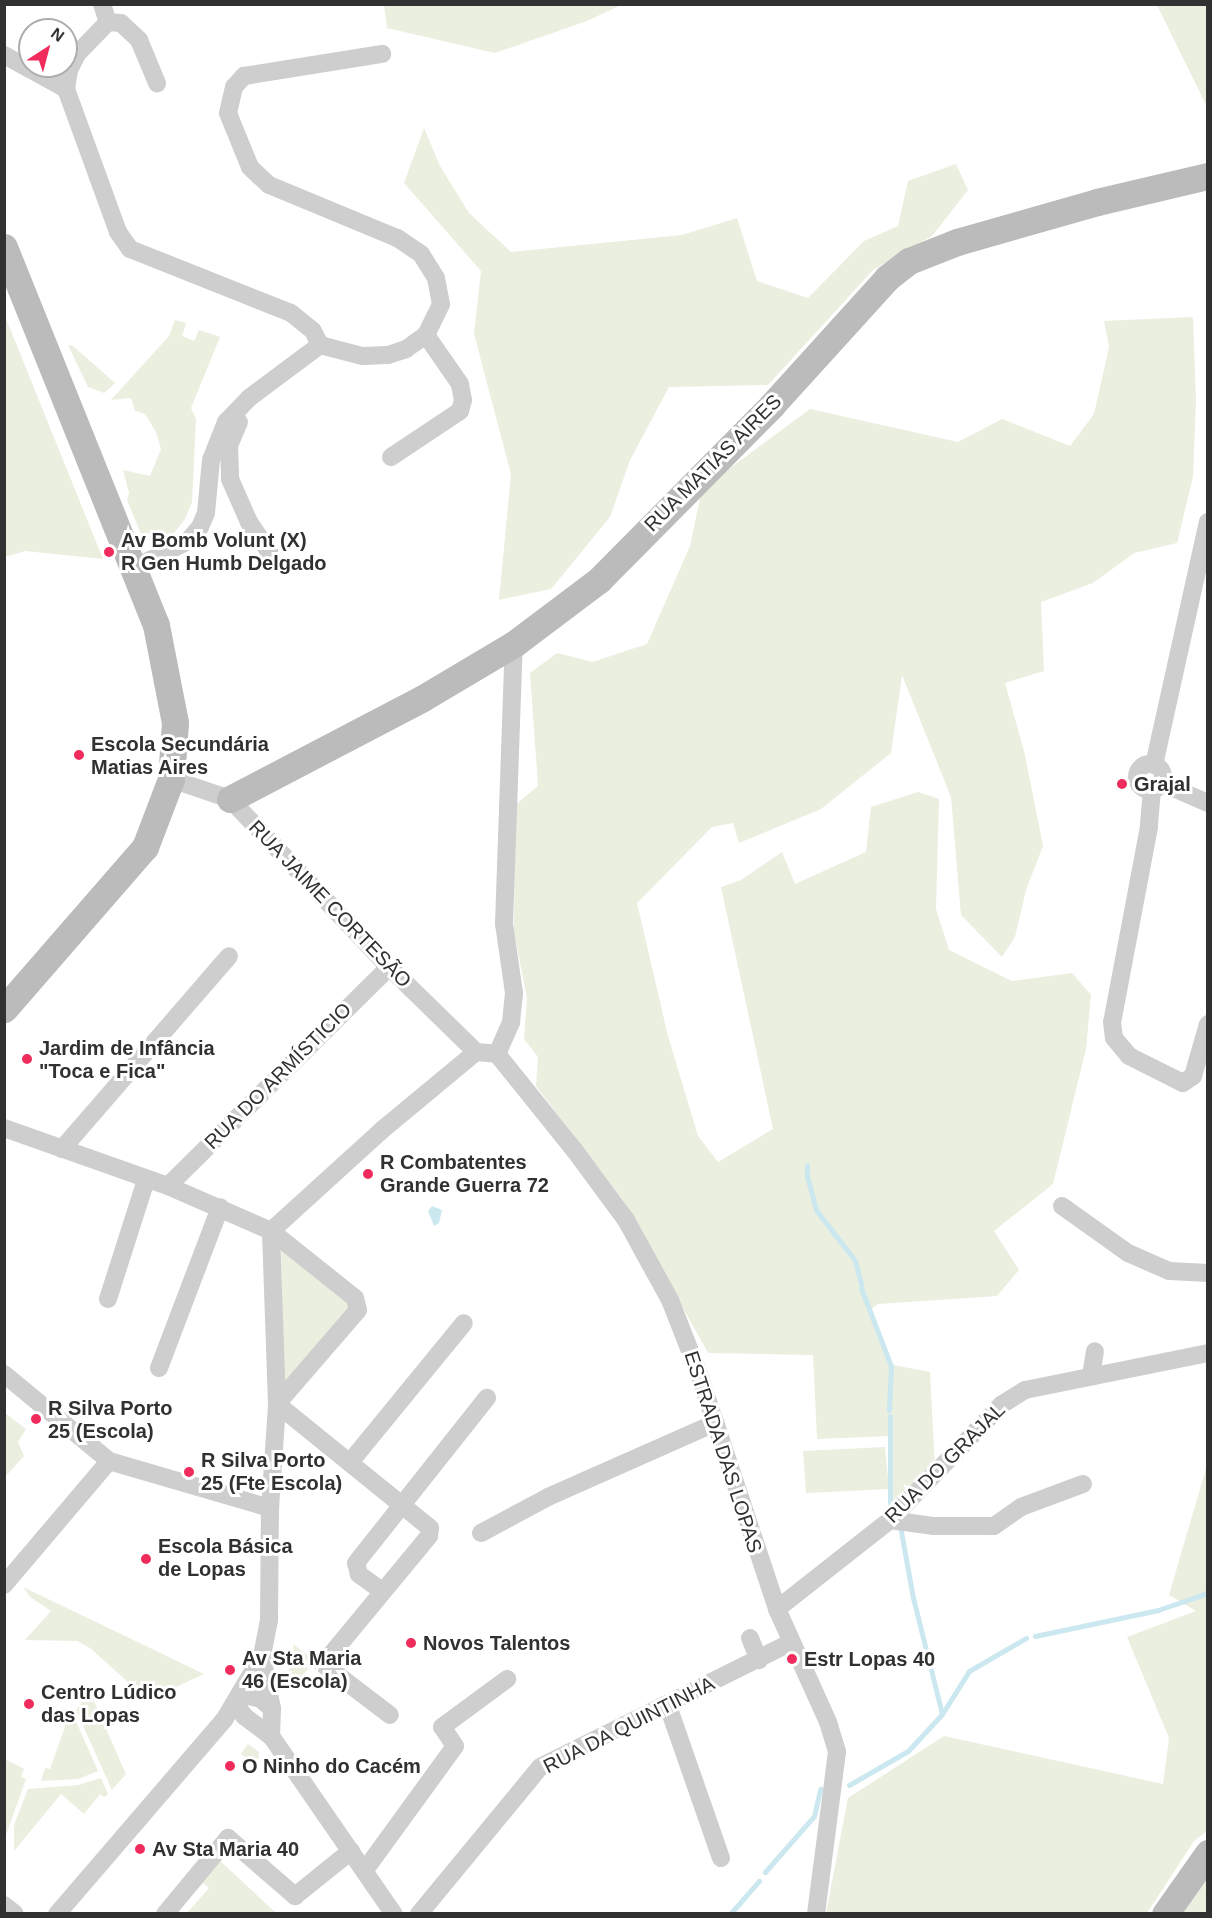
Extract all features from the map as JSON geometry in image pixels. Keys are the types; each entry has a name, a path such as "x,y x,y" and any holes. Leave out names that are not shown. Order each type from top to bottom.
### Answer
{"street":[{"path":"157,84 139,40 121,23 105,13 69,70 66,89 118,232 130,249 291,313 313,331 320,345 362,356 388,355 406,349 426,335 441,304 436,278 421,254 398,238 269,185 250,168 228,113 234,87 244,76 382,54"},
{"path":"4,55 66,89"},
{"name":"RUA MATIAS AIRES","path":"230,799 423,698 514,644 599,580 772,405 887,278 909,261 1097,201 1208,176"},
{"path":"4,247 156,625 168,670 175,723 171,779 145,847 4,1009"},
{"path":"391,457 460,411 463,400 460,384 426,335"},
{"path":"134,568 188,541 200,527 206,513 217,441 226,422 249,398 320,345"},
{"path":"249,398 229,445 230,478 245,513 269,552"},
{"path":"1208,522 1154,765 1142,766 1137,777 1141,787 1157,787 1208,803"},
{"path":"57,1914 224,1720 262,1656 269,1620 270,1508 277,1404 271,1231 382,1130 476,1052 497,1054 511,1022 514,993 504,924 514,644"},
{"name":"RUA JAIME CORTESÃO","path":"171,779 230,799 389,967 476,1052"},
{"path":"1157,787 1112,1022 1114,1038 1130,1056 1183,1083 1193,1076 1208,1024"},
{"path":"62,1149 229,956"},
{"name":"RUA DO ARMÍSTICIO","path":"168,1186 389,967"},
{"name":"ESTRADA DAS LOPAS","path":"497,1054 626,1220 670,1300 715,1423 777,1609 790,1643 828,1722 837,1752 816,1914"},
{"path":"4,1128 168,1186 271,1231 358,1304 277,1404"},
{"path":"108,1299 146,1180"},
{"path":"1062,1206 1128,1253 1169,1271 1208,1273"},
{"path":"159,1368 220,1207"},
{"path":"351,1461 464,1323"},
{"path":"1090,1376 1095,1351"},
{"name":"RUA DO GRAJAL","path":"777,1609 890,1520 1001,1405 1026,1390 1208,1353"},
{"path":"4,1374 109,1461 270,1508"},
{"path":"382,1591 359,1574 356,1563 487,1398"},
{"path":"277,1404 351,1461 430,1528 429,1536 323,1664 390,1715"},
{"path":"481,1533 548,1497 715,1423"},
{"path":"4,1585 109,1461"},
{"path":"890,1520 933,1526 994,1526 1022,1507 1083,1484"},
{"path":"750,1638 759,1660"},
{"name":"RUA DA QUINTINHA","path":"419,1914 540,1767 668,1706 790,1643"},
{"path":"262,1656 272,1709 271,1736"},
{"path":"365,1870 455,1746 442,1728 507,1679"},
{"path":"238,1699 261,1698 272,1709"},
{"path":"238,1699 244,1716 271,1736 394,1914"},
{"path":"668,1706 721,1858"},
{"path":"224,1720 271,1736"},
{"path":"165,1914 228,1838 295,1896 351,1851"},
{"path":"1165,1914 1208,1853"},
{"path":"4,1905 15,1914"}],"green space":[{"path":"384,4 621,5 587,21 495,53 387,28"},
{"path":"1157,5 1207,5 1207,107"},
{"path":"424,128 440,166 469,213 511,252 682,235 737,218 757,281 808,298 864,241 898,226 908,181 956,164 968,190 932,236 873,270 768,385 669,387 630,460 610,517 551,589 499,600 511,474 474,334 481,271 404,183"},
{"path":"4,316 103,559 25,551 5,557"},
{"path":"1193,317 1196,400 1193,477 1177,543 1134,553 1093,583 1041,602 1044,671 1005,683 1025,755 1043,846 1026,890 1015,937 1002,957 961,915 951,797 902,675 891,753 821,809 739,843 733,823 712,827 637,903 668,1036 698,1136 718,1162 773,1129 721,887 741,880 782,852 795,884 866,852 871,807 918,792 939,799 936,909 949,950 1012,981 1072,973 1091,995 1086,1049 1053,1184 994,1231 1019,1270 997,1296 878,1304 870,1310 888,1364 930,1372 935,1469 893,1508 889,1436 817,1439 813,1355 708,1353 623,1200 536,1086 538,1057 524,1039 527,998 514,932 515,805 538,786 530,673 557,653 593,662 647,644 690,546 702,489 810,409 958,442 1002,419 1070,446 1094,414 1109,347 1104,321"},
{"path":"175,320 186,323 182,336 194,341 199,330 220,337 191,408 196,419 192,502 185,519 174,533 157,539 141,534 127,500 129,493 123,470 150,476 161,449 156,432 145,414 135,411 131,398 111,400 169,336"},
{"path":"68,345 73,346 115,383 104,393 88,387"},
{"path":"281,1246 352,1305 283,1388"},
{"path":"5,1413 26,1429 18,1442 24,1456 5,1477"},
{"path":"885,1447 889,1489 806,1493 803,1451"},
{"path":"1207,1465 1207,1831 1194,1841 1147,1913 826,1913 848,1798 944,1736 1163,1784 1169,1738 1127,1637 1196,1611 1169,1595"},
{"path":"23,1587 204,1674 148,1700 90,1648 77,1641 25,1640 51,1611 30,1597"},
{"path":"293,1644 315,1661 290,1690 289,1664 295,1658"},
{"path":"89,1690 126,1774 112,1790 76,1710 85,1699 84,1691"},
{"path":"71,1710 98,1771 78,1779 41,1781 45,1768 50,1769 67,1721 63,1711"},
{"path":"248,1744 259,1752 257,1769 241,1754"},
{"path":"5,1759 24,1769 21,1777 26,1779 5,1838"},
{"path":"101,1778 108,1794 104,1797 100,1794 84,1814 61,1794 14,1851 14,1825 28,1789 78,1785"},
{"path":"217,1858 276,1913 187,1913 209,1888 203,1883 177,1913"},
{"path":"1207,1872 1207,1913 1179,1914"}],"water":[{"path":"432,1206 442,1210 439,1223 434,1226 428,1211"}],"waterway":[{"path":"807,1165 807,1174"},
{"path":"807,1176 816,1210 853,1258"},
{"path":"855,1261 861,1284"},
{"path":"861,1288 891,1366 889,1410"},
{"path":"890,1416 890,1510"},
{"path":"849,1785 908,1751 942,1714 913,1598 900,1526"},
{"path":"1035,1636 1158,1610 1208,1593"},
{"path":"942,1714 969,1671 1026,1638"},
{"path":"765,1872 814,1816 820,1789"},
{"path":"730,1914 759,1881"}],"place":[{"name":"Av Bomb Volunt (X) R Gen Humb Delgado","path":"109,552"},
{"name":"Escola Secundária Matias Aires","path":"79,755"},
{"name":"Grajal","path":"1122,784"},
{"name":"Jardim de Infância \"Toca e Fica\"","path":"27,1059"},
{"name":"R Combatentes Grande Guerra 72","path":"368,1174"},
{"name":"R Silva Porto 25 (Escola)","path":"36,1419"},
{"name":"R Silva Porto 25 (Fte Escola)","path":"189,1472"},
{"name":"Escola Básica de Lopas","path":"146,1559"},
{"name":"Novos Talentos","path":"411,1643"},
{"name":"Estr Lopas 40","path":"792,1659"},
{"name":"Av Sta Maria 46 (Escola)","path":"230,1670"},
{"name":"Centro Lúdico das Lopas","path":"29,1704"},
{"name":"O Ninho do Cacém","path":"230,1766"},
{"name":"Av Sta Maria 40","path":"140,1849"}]}
